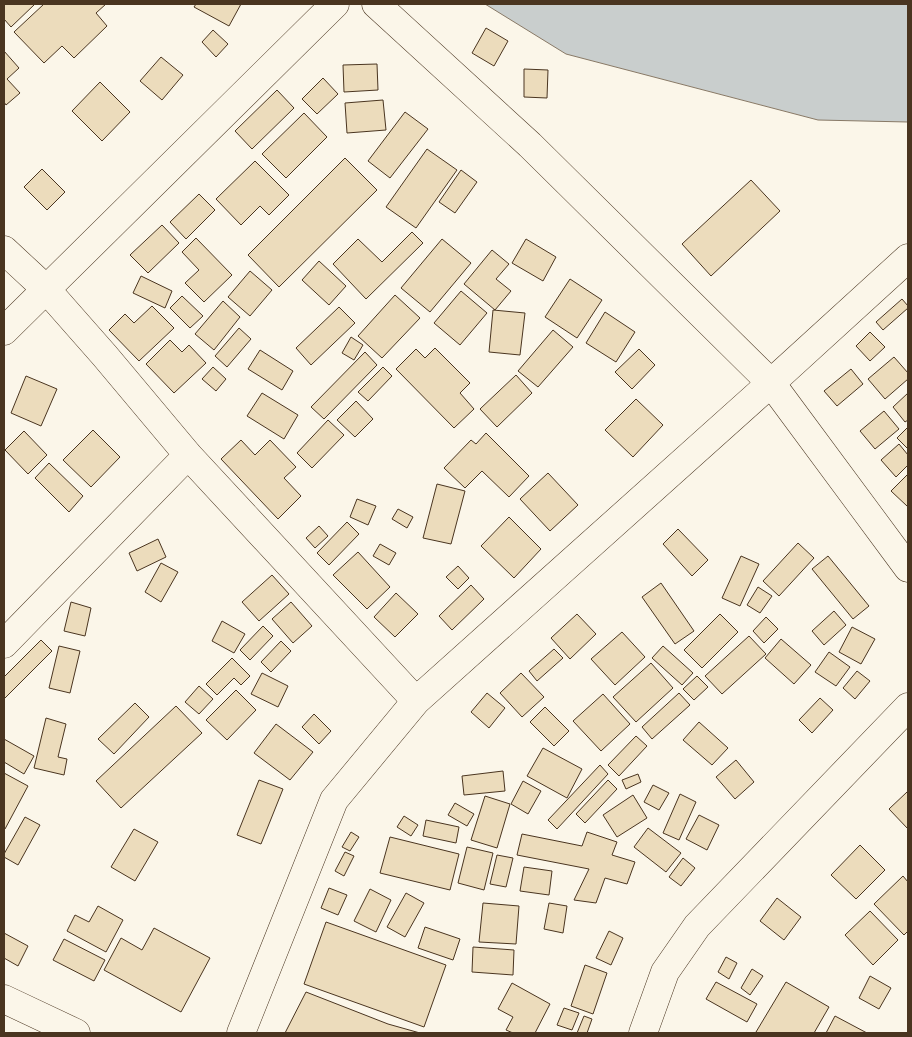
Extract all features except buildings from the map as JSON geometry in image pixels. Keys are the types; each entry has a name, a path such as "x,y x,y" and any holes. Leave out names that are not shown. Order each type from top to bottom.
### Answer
{"street":[{"path":"4,331 335,4"},
{"path":"376,4 530,145 771,383 908,568"},
{"path":"4,250 46,289 188,455 416,700"},
{"path":"241,1033 334,800 416,700 908,258"},
{"path":"4,644 188,455"},
{"path":"643,1033 665,972 697,926 908,707"},
{"path":"4,999 76,1033"}],"shaded area":[{"path":"485,4 908,4 908,122 818,120 566,54"}]}
